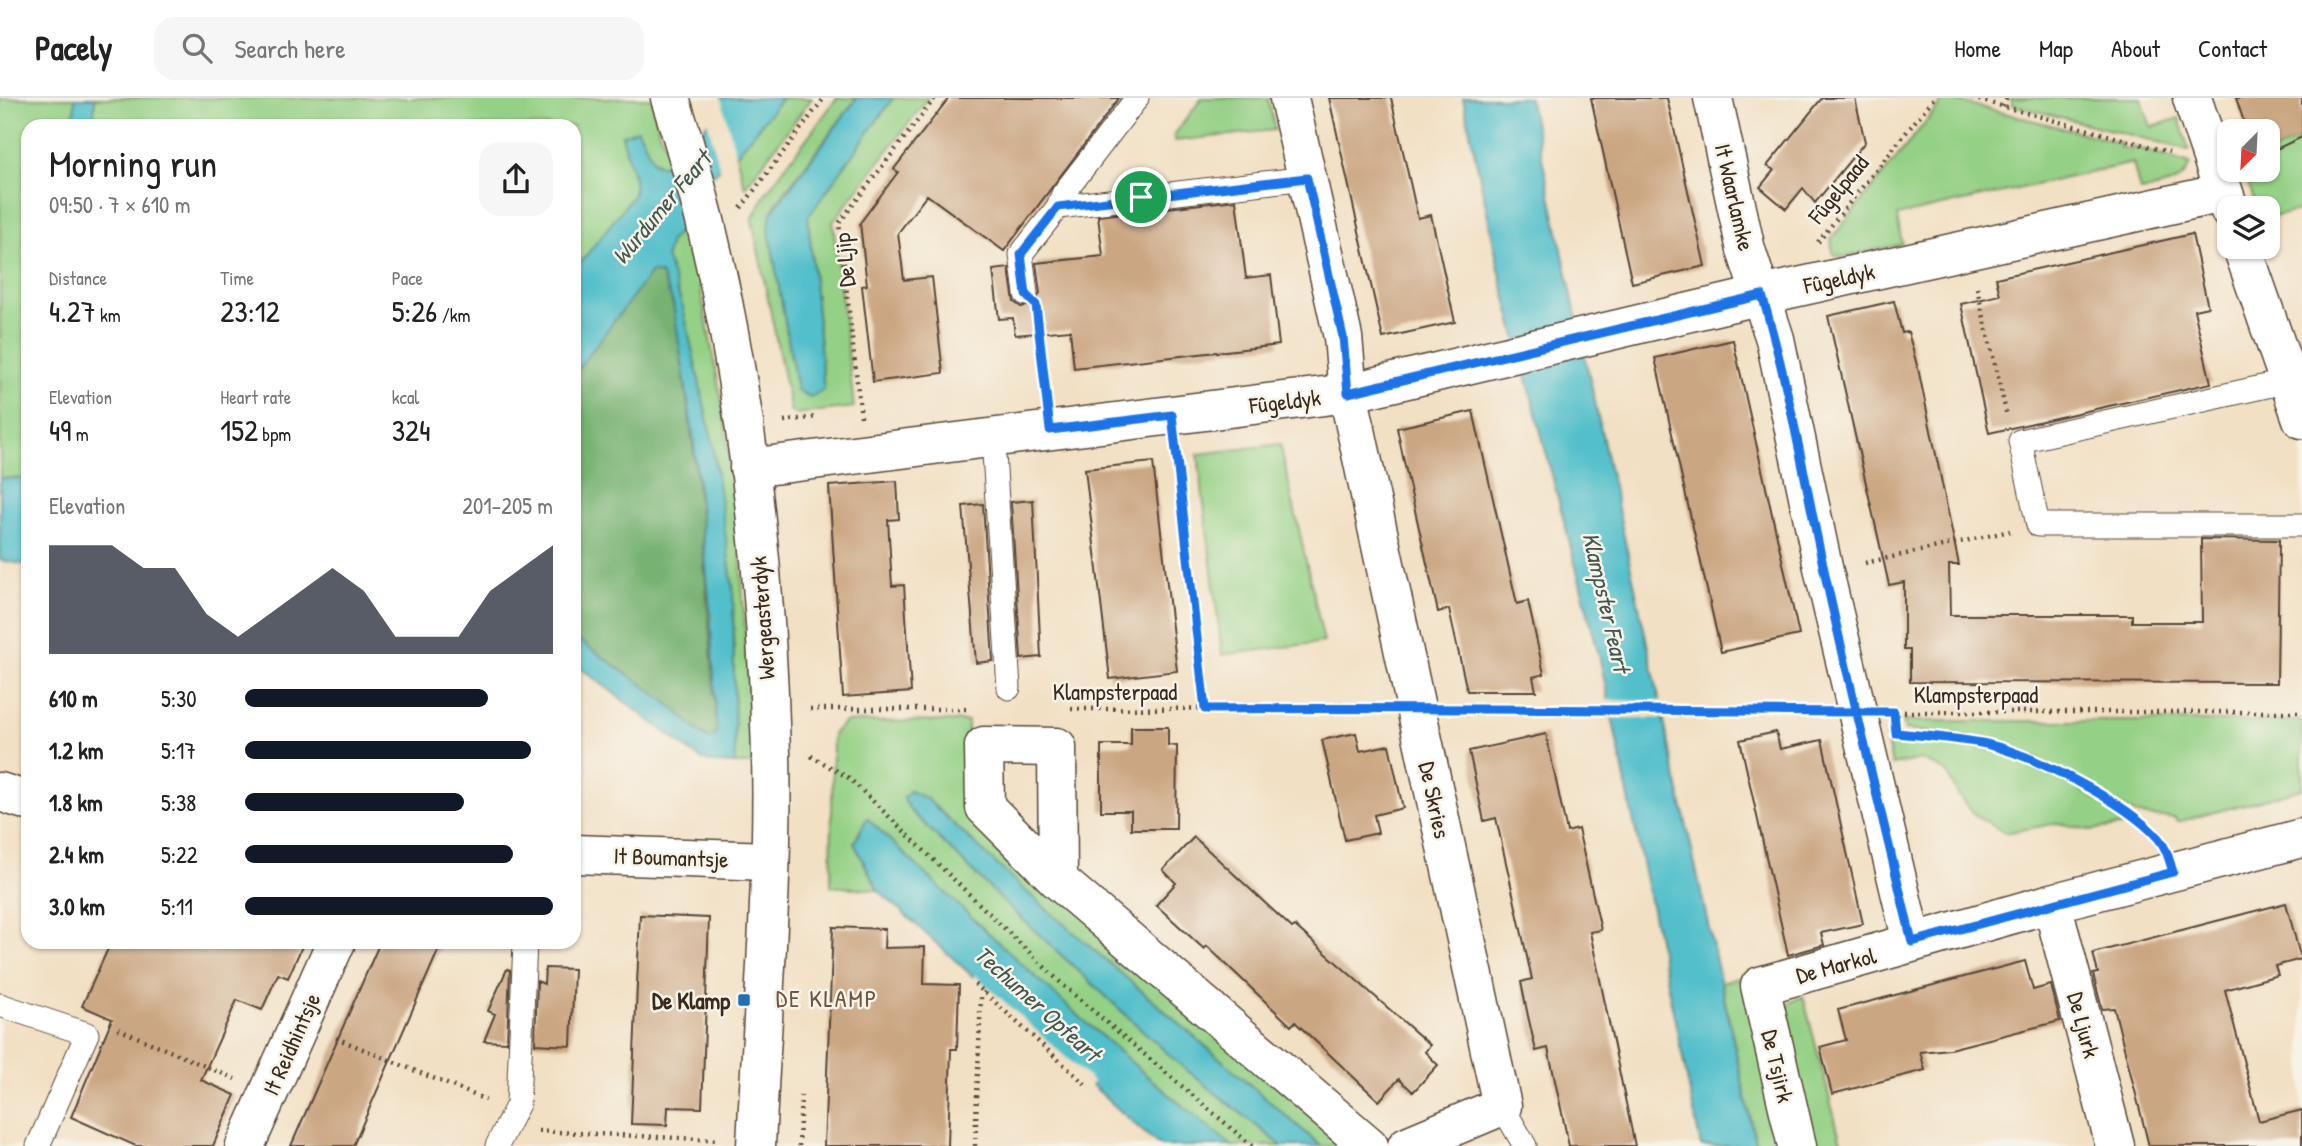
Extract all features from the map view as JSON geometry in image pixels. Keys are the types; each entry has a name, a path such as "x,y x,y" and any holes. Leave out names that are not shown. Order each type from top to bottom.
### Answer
{"street":[{"path":"1289,98 1343,337 1348,393"},
{"name":"It Waarlamke","path":"1713,98 1746,250 1762,295"},
{"path":"2192,98 2222,189"},
{"name":"Wergeasterdyk","path":"673,105 708,230 741,409 761,594 771,753 769,861 756,1144"},
{"name":"Fûgeldyk","path":"749,468 1348,393 2222,189"},
{"path":"2246,259 2302,419"},
{"path":"1762,295 1775,339 1824,572 1876,712 1912,942"},
{"name":"De Skries","path":"1348,393 1502,1106"},
{"path":"0,792 21,799"},
{"name":"De Markol","path":"1760,986 2052,903 2302,838"},
{"name":"It Boumantsje","path":"581,853 769,861"},
{"path":"1058,880 1369,1146"},
{"name":"De Ljurk","path":"2052,903 2115,1146"},
{"name":"It Reidhintsje","path":"245,1146 333,949"},
{"name":"De Tsjirk","path":"1760,986 1797,1146"},
{"path":"1408,1146 1502,1106"}],"lane":[{"path":"1026,295 1021,254 1137,98"},
{"path":"1058,207 1307,178"},
{"path":"2289,381 2020,441 2038,524 2302,525"},
{"path":"993,438 1009,688"},
{"path":"502,1138 519,1104 525,949"},
{"path":"0,1005 87,1034 38,1146"},
{"path":"1502,1106 1525,1146"}],"path":[{"path":"741,209 824,98"},
{"name":"De Ljip","path":"866,454 839,223 935,98"},
{"name":"Fûgelpaad","path":"1809,252 1934,98"},
{"path":"1972,98 2003,107 2222,189"},
{"path":"2003,107 2007,98"},
{"path":"1968,250 2010,431 2020,441"},
{"path":"1026,295 1036,305 1050,430"},
{"path":"1172,415 1205,709"},
{"path":"1865,563 2038,524"},
{"name":"Klampsterpaad","path":"1061,709 1415,707 1876,712 2302,712"},
{"path":"810,709 982,709"},
{"path":"1876,712 1895,722"},
{"path":"1896,733 1984,744 2013,751 2048,767 2151,831 2166,850 2173,872"},
{"path":"811,756 849,778 1063,985 1252,1146"},
{"path":"975,984 1085,1084"},
{"path":"975,1146 981,996 985,992"},
{"path":"301,1022 479,1100 519,1104"},
{"path":"87,1034 101,1023 269,1094"},
{"path":"502,1138 799,1143"}],"green space":[{"path":"0,98 75,98 74,119 21,119 21,479 0,478"},
{"path":"95,98 651,98 659,132 672,159 662,166 622,135 635,183 633,196 581,262 581,119 94,119"},
{"path":"782,98 812,98 745,187 736,155"},
{"path":"837,98 857,98 771,213 769,230 797,390 824,390 808,217 893,98 928,98 833,222 854,407 795,414 791,412 752,220 765,194"},
{"path":"1202,98 1268,98 1275,130 1175,141 1174,135"},
{"path":"1945,98 2121,143 2120,147 2131,150 2132,146 2190,164 2177,181 2140,191 2133,163 1897,216 1902,244 1843,257 1833,254 1831,239"},
{"path":"2011,98 2141,98 2151,127 2179,118 2189,150 2013,105"},
{"path":"2302,137 2302,210 2280,215 2280,196 2253,196 2247,182 2280,182 2280,148"},
{"path":"688,223 724,413 740,548 753,764 735,764 733,589 666,256 670,241"},
{"path":"651,272 661,274 674,311 690,421 717,723 717,734 711,739 664,700 581,642 581,365"},
{"path":"1280,444 1324,642 1222,655 1198,454"},
{"path":"968,721 967,798 1351,1146 1321,1146 1021,887 927,799 910,791 910,810 1003,901 1178,1063 1282,1146 1232,1146 1171,1097 1017,962 867,819 854,843 878,890 831,886 833,734 845,722"},
{"path":"1903,721 2302,721 2302,789 2177,822 2175,818 2137,815 2013,746 1957,735 1905,730"},
{"path":"1886,737 1966,745 2011,756 2066,781 2135,824 2089,830 2058,823 2005,833 1974,814 1958,795 1947,772 1921,759 1892,765"},
{"path":"1746,976 1785,1146 1756,1146 1721,982"},
{"path":"1803,996 1842,1146 1809,1146 1784,1010 1789,1003"}],"water":[{"path":"75,98 95,98 94,119 74,119"},
{"name":"Wurdumer Feart","path":"721,98 782,98 736,155 709,179 688,223 670,241 666,256 683,308 712,440 733,589 735,764 713,763 701,759 581,668 581,642 664,700 705,737 711,738 717,734 710,608 693,435 673,303 661,274 651,272 581,365 581,262 633,196 635,183 622,135 638,129 654,163 662,166 697,136 710,120"},
{"path":"857,98 893,98 808,217 824,390 810,397 797,390 769,230 771,213"},
{"name":"Klampster Feart","path":"1463,98 1529,98 1756,1146 1701,1146 1600,659 1503,287"},
{"path":"0,478 21,479 21,564 0,560"},
{"path":"910,791 927,799 1021,887 1321,1146 1282,1146 1178,1063 1003,901 910,810 903,798"},
{"name":"Techumer Opfeart","path":"867,818 1091,1027 1232,1146 1161,1146 1149,1137 878,890 854,843"}],"pier":[{"path":"717,98 721,98 737,159 721,172 707,120"},
{"path":"1605,700 1665,701 1668,718 1609,718"},
{"path":"975,975 1093,1082 1089,1087 1088,1083 972,979"}],"building":[{"path":"949,98 1119,98 1004,251 927,195 898,233 904,280 932,277 943,373 873,382 862,286 867,285 860,223 898,172 894,169"},
{"path":"1329,98 1391,98 1418,218 1431,215 1455,322 1383,338"},
{"path":"1591,98 1667,98 1705,266 1632,283"},
{"path":"1822,98 1855,98 1865,142 1815,203 1803,188 1786,209 1760,187 1774,170 1767,166"},
{"path":"2236,98 2302,98 2302,137 2280,147 2280,119 2243,119"},
{"path":"1236,200 1246,278 1271,275 1279,345 1074,368 1070,330 1015,335 1013,318 999,319 993,270 1009,268 1014,302 1021,307 1034,305 1040,293 1036,263 1103,256 1098,216"},
{"path":"2192,234 2208,307 2194,310 2211,383 1989,433 1961,304 2000,295 1996,278"},
{"path":"1894,301 1902,333 1908,332 1919,373 1959,565 1949,565 1950,615 2132,615 2132,622 2202,622 2201,539 2279,540 2277,683 1910,682 1910,650 1904,650 1904,582 1889,585 1828,316"},
{"path":"1733,340 1799,635 1721,652 1655,358"},
{"path":"1473,411 1517,604 1528,601 1544,674 1533,677 1536,691 1467,691 1449,609 1438,612 1404,462 1397,428"},
{"path":"1153,462 1177,671 1110,679 1085,469"},
{"path":"897,481 899,519 888,520 892,586 904,585 911,692 843,697 829,486"},
{"path":"1033,500 1041,657 1021,659 1011,502"},
{"path":"983,504 993,661 976,663 963,506"},
{"path":"1131,727 1168,727 1168,745 1177,746 1176,829 1131,829 1131,811 1101,811 1101,745 1131,745"},
{"path":"1776,732 1780,749 1822,740 1863,924 1821,933 1824,945 1788,955 1740,740"},
{"path":"1356,733 1360,751 1389,745 1403,808 1374,815 1378,833 1345,840 1322,740"},
{"path":"1546,734 1567,832 1578,829 1601,930 1590,932 1635,1146 1569,1146 1548,1048 1536,1051 1528,1016 1521,982 1532,979 1496,818 1484,821 1469,751"},
{"path":"1194,837 1292,928 1295,926 1430,1045 1425,1052 1438,1065 1413,1092 1399,1079 1379,1101 1295,1022 1291,1026 1207,946 1204,949 1156,905 1176,883 1163,870"},
{"path":"2286,903 2301,959 2275,966 2278,975 2225,990 2259,1121 2302,1110 2302,1146 2149,1146 2114,1008 2102,1009 2093,974 2098,973 2093,953"},
{"path":"640,915 709,918 702,1108 668,1107 667,1125 631,1124"},
{"path":"833,927 885,929 884,948 925,947 924,984 959,985 957,1049 951,1049 948,1146 824,1146"},
{"path":"108,949 301,949 288,978 278,974 262,1010 237,1000 201,1080 235,1095 213,1146 136,1146 71,1117 112,1019 82,1006"},
{"path":"377,949 439,949 353,1146 291,1146"},
{"path":"2025,961 2033,990 2051,985 2060,1021 1950,1049 1920,1052 1925,1070 1832,1094 1820,1047 1846,1040 1838,1010"},
{"path":"545,968 574,969 571,1046 535,1044 537,981 544,984"},
{"path":"507,969 510,970 507,1042 484,1041 495,1014 488,1011"}],"place":[{"name":"De Klamp","path":"744,1000"}],"district":[{"name":"DE KLAMP","path":"827,998"}],"route":[{"path":"1141,197 1058,207 1021,254 1026,295 1036,305 1050,430 1172,415 1205,709 1415,707 1676,709 1858,712 1894,712 1896,733 1984,744 2013,751 2081,785 2160,839 2173,872 1912,942 1858,712 1824,572 1775,339 1762,295 1348,393 1343,337 1307,178 1141,197"}]}
